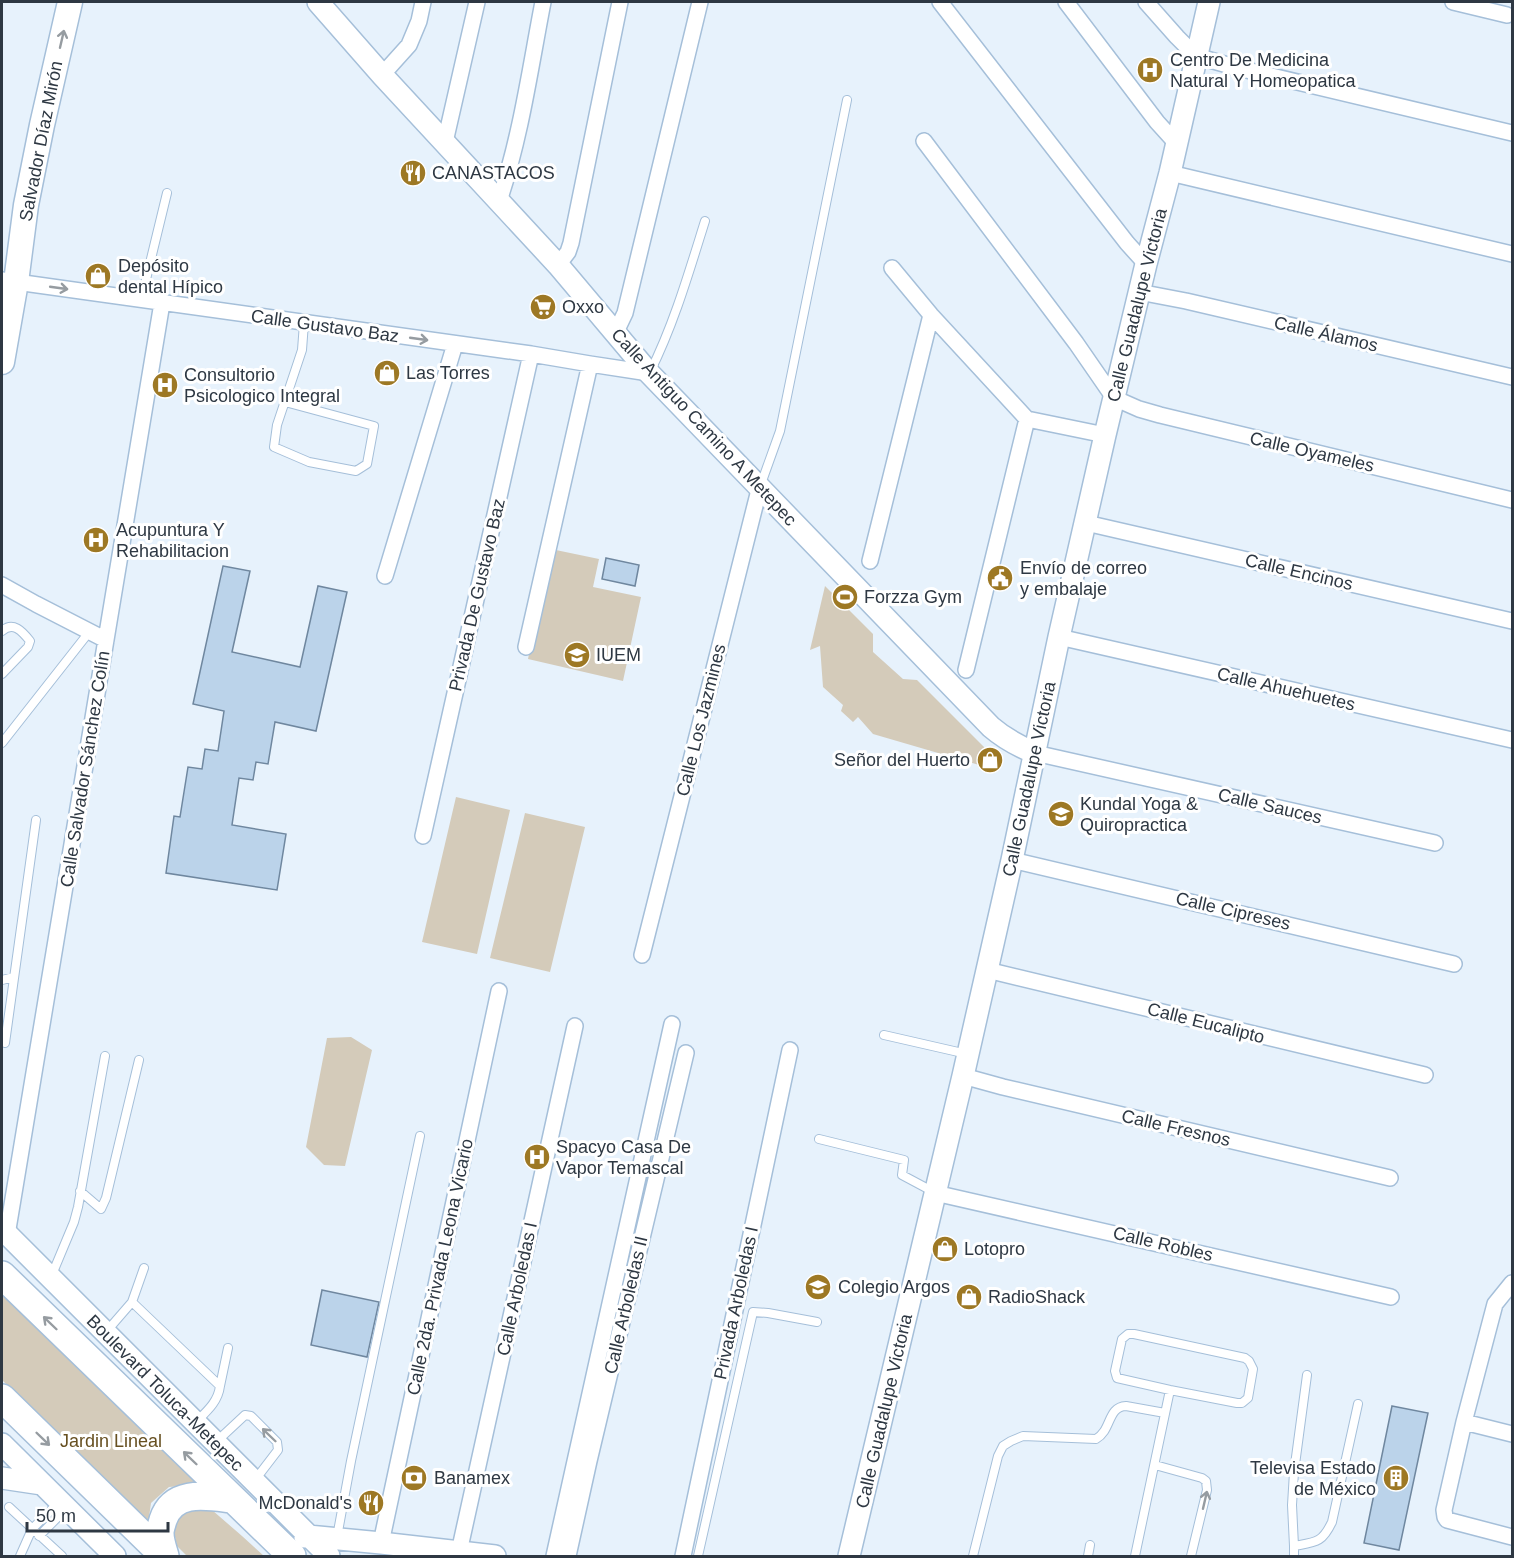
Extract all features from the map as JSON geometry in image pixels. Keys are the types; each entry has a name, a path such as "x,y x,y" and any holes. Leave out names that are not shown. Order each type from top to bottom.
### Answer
{"highway":[{"path":"2,1275 232,1499 294,1547"},
{"path":"2,1398 164,1557"},
{"path":"164,1557 160,1532 165,1513 173,1504 183,1497 206,1495 232,1499"}],"main road":[{"name":"Salvador Díaz Mirón","path":"2,362 9,281 70,2"}],"street":[{"name":"Calle Antiguo Camino A Metepec","path":"318,2 382,75 558,265 649,373 991,727 1002,737 1035,753"},
{"path":"382,75 409,45 415,34 423,2"},
{"path":"445,142 477,2"},
{"path":"499,201 518,137 543,2"},
{"path":"558,265 568,252 571,243 620,2"},
{"path":"615,334 626,313 700,2"},
{"path":"940,2 1127,243 1146,264"},
{"path":"1066,2 1157,122 1176,142"},
{"path":"1146,2 1196,56 1512,133"},
{"name":"Calle Guadalupe Victoria","path":"849,1557 963,1076 1105,435 1170,173 1209,2"},
{"path":"1453,2 1508,15"},
{"path":"924,141 1077,343 1114,398"},
{"path":"1170,173 1512,255"},
{"path":"892,268 931,315 1026,419 1105,435"},
{"name":"Calle Gustavo Baz","path":"9,281 531,354 649,373"},
{"name":"Calle Álamos","path":"1139,292 1512,377"},
{"name":"Calle Salvador Sánchez Colín","path":"4,1232 162,303"},
{"path":"870,561 931,315"},
{"path":"385,576 455,344"},
{"name":"Privada De Gustavo Baz","path":"423,836 531,354"},
{"path":"526,647 590,364"},
{"name":"Calle Oyameles","path":"1114,398 1160,415 1512,500"},
{"path":"966,670 1026,419"},
{"name":"Calle Los Jazmines","path":"642,955 760,486"},
{"name":"Calle Encinos","path":"1086,523 1512,621"},
{"path":"2,585 106,640"},
{"name":"Calle Ahuehuetes","path":"1059,637 1512,740"},
{"name":"Calle Sauces","path":"1035,753 1435,843"},
{"name":"Calle Cipreses","path":"1012,860 1454,963"},
{"name":"Calle Eucalipto","path":"987,970 1425,1075"},
{"name":"Calle 2da. Privada Leona Vicario","path":"387,1548 499,991"},
{"path":"554,1557 672,1024"},
{"name":"Calle Arboledas I","path":"459,1552 575,1026"},
{"name":"Privada Arboledas I","path":"683,1557 790,1050"},
{"name":"Calle Arboledas II","path":"567,1557 686,1053"},
{"name":"Calle Fresnos","path":"963,1076 1003,1088 1390,1178"},
{"name":"Calle Robles","path":"935,1192 1391,1297"},
{"name":"Boulevard Toluca-Metepec","path":"4,1232 254,1481 294,1547"},
{"path":"1512,1283 1495,1304 1444,1510 1447,1520 1454,1523 1512,1538"},
{"path":"1464,1422 1512,1434"},
{"path":"2,1444 115,1557"},
{"path":"2,1478 42,1484"},
{"path":"294,1547 387,1548 459,1552 495,1557"}],"lane":[{"path":"760,486 780,431 848,100"},
{"path":"141,300 167,193"},
{"path":"649,373 688,277 705,221"},
{"path":"285,402 374,426 367,464 356,471 309,462 274,447 277,425 302,351 304,323"},
{"path":"2,631 8,626 15,627 29,638 30,644 2,674"},
{"path":"2,743 90,631"},
{"path":"5,1043 36,820"},
{"path":"2,980 14,977"},
{"path":"884,1035 968,1054"},
{"path":"51,1278 74,1222 105,1056"},
{"path":"80,1191 101,1209 106,1198 139,1060"},
{"path":"333,1548 420,1136"},
{"path":"819,1139 904,1160 902,1174 935,1192"},
{"path":"105,1333 132,1302 144,1268"},
{"path":"132,1302 220,1386"},
{"path":"698,1557 753,1312 768,1312 817,1322"},
{"path":"1134,1334 1245,1358 1249,1360 1253,1369 1248,1398 1242,1402 1237,1403 1170,1390 1117,1378 1114,1371 1124,1336 1134,1334"},
{"path":"195,1423 219,1395 228,1348"},
{"path":"1294,1557 1292,1505 1294,1472 1307,1375"},
{"path":"1136,1557 1170,1390"},
{"path":"1294,1546 1318,1542 1326,1534 1332,1522 1358,1404"},
{"path":"973,1557 998,1456 1003,1446 1011,1440 1023,1436 1096,1439 1105,1432 1113,1412 1120,1406 1165,1413"},
{"path":"215,1443 243,1415 251,1416 277,1442 279,1448 254,1481"},
{"path":"1155,1465 1206,1481 1207,1490 1191,1557"},
{"path":"20,1557 32,1529 64,1506"},
{"path":"39,1536 57,1518 64,1506"},
{"path":"9,1507 62,1557"},
{"path":"1088,1557 1090,1545"}],"green space":[{"path":"551,549 599,559 593,587 641,597 623,681 528,659"},
{"path":"825,586 873,634 873,652 903,679 917,680 989,752 986,767 873,734 858,717 853,722 841,711 843,705 823,687 820,646 810,650"},
{"path":"456,797 510,810 477,954 422,942"},
{"path":"525,813 585,827 550,972 490,958"},
{"path":"351,1037 372,1050 345,1166 324,1165 306,1147 327,1038"},
{"name":"Jardin Lineal","path":"2,1290 203,1484 169,1487 151,1503 148,1524 2,1380"},
{"path":"192,1508 212,1510 264,1556 187,1556 177,1546 174,1532 179,1518"}],"building":[{"path":"606,558 639,565 635,586 602,579"},
{"path":"223,566 250,571 232,652 300,667 318,586 347,592 316,731 275,722 268,764 256,762 253,780 239,778 232,825 286,834 277,890 166,873 174,816 180,817 188,767 202,769 205,749 218,751 224,711 193,704"},
{"path":"322,1290 379,1302 367,1357 311,1345"},
{"name":"Televisa Estado de México","path":"1392,1406 1428,1413 1399,1550 1364,1543"}],"place":[{"name":"Centro De Medicina Natural Y Homeopatica","path":"1150,70"},
{"name":"CANASTACOS","path":"413,173"},
{"name":"Depósito dental Hípico","path":"98,276"},
{"name":"Oxxo","path":"543,307"},
{"name":"Las Torres","path":"387,373"},
{"name":"Consultorio Psicologico Integral","path":"165,385"},
{"name":"Acupuntura Y Rehabilitacion","path":"96,540"},
{"name":"Envío de correo y embalaje","path":"1000,578"},
{"name":"Forzza Gym","path":"845,597"},
{"name":"IUEM","path":"577,655"},
{"name":"Señor del Huerto","path":"990,760"},
{"name":"Kundal Yoga & Quiropractica","path":"1061,814"},
{"name":"Spacyo Casa De Vapor Temascal","path":"537,1157"},
{"name":"Lotopro","path":"945,1249"},
{"name":"Colegio Argos","path":"818,1287"},
{"name":"RadioShack","path":"969,1297"},
{"name":"Banamex","path":"414,1478"},
{"name":"Televisa Estado de México","path":"1396,1478"},
{"name":"McDonald's","path":"371,1503"}]}
